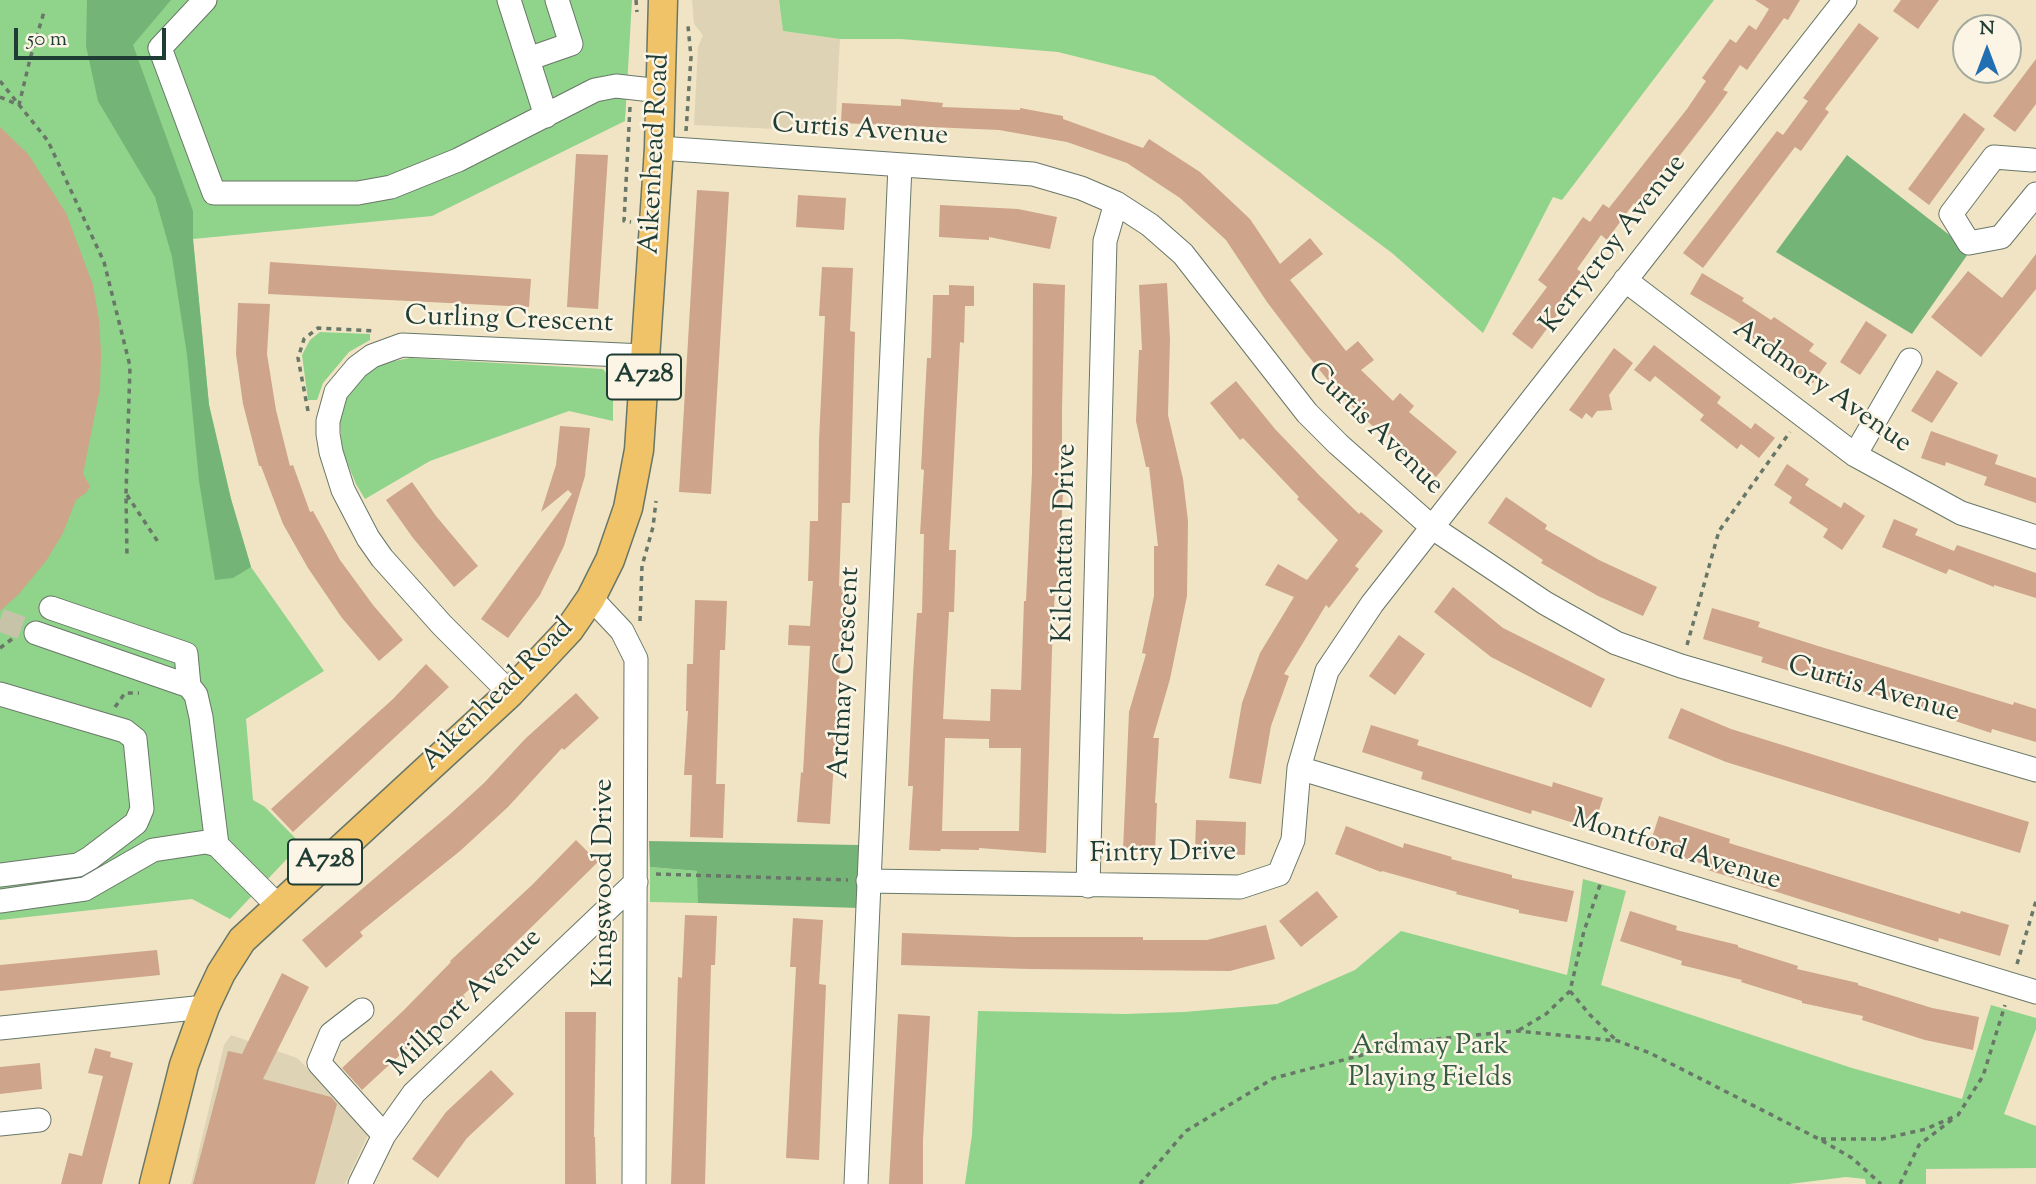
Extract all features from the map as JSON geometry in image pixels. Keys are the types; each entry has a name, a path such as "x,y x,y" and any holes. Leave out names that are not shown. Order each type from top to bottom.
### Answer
{"main road":[{"name":"Aikenhead Road","path":"154,1184 184,1065 205,1007 221,973 243,940 510,693 569,630 591,598 619,538 633,489 642,411 644,356 672,149 661,90 663,0"}],"street":[{"path":"205,0 160,48 214,193 358,193 391,187 433,172 595,90 616,86 661,90"},
{"path":"509,0 547,116"},
{"path":"528,59 571,44 557,0"},
{"name":"Kerrycroy Avenue","path":"1433,528 1845,0"},
{"name":"Curtis Avenue","path":"672,149 1032,174 1081,188 1116,203 1150,225 1183,254 1307,413 1338,444 1433,528 1545,603 1616,643 1681,666 2036,770"},
{"path":"2036,187 2034,158 1994,157 1951,214 1969,243 2001,237 2036,194"},
{"name":"Ardmay Crescent","path":"856,1184 900,165"},
{"name":"Kilchattan Drive","path":"1088,886 1105,241 1116,203"},
{"name":"Ardmory Avenue","path":"1625,280 1855,455 1961,513 2036,537"},
{"name":"Curling Crescent","path":"510,693 442,625 382,558 368,538 343,491 328,434 335,392 345,379 372,356 402,345 644,356"},
{"path":"1855,455 1910,360"},
{"name":"Fintry Drive","path":"868,881 1240,887 1279,874 1293,840 1299,768 1327,671 1372,604 1433,528"},
{"name":"Kingswood Drive","path":"591,598 622,631 636,659 634,1184"},
{"path":"51,608 186,654 189,686 196,695 201,717 217,845"},
{"path":"36,633 189,686"},
{"path":"0,694 110,726 125,731 135,739 142,809 136,823 78,864 0,875"},
{"name":"Montford Avenue","path":"1299,768 2036,992"},
{"path":"0,901 85,889 153,850 206,842 217,845 278,906"},
{"name":"Millport Avenue","path":"360,1184 384,1135 414,1093 636,882"},
{"path":"0,1028 205,1007"},
{"path":"362,1010 331,1034 319,1063 384,1135"},
{"path":"0,1124 39,1120"}],"path":[{"path":"19,105 44,12"},
{"path":"672,149 691,57 688,23"},
{"path":"0,81 48,141 104,262 130,366 127,557"},
{"path":"0,97 19,105"},
{"path":"328,434 306,408 298,358 304,340 318,328 393,332 402,345"},
{"path":"1681,666 1719,531 1801,416"},
{"path":"126,494 160,545"},
{"path":"110,726 117,702 125,693 146,695"},
{"path":"1517,1031 1546,1013 1570,991 1584,930 1608,863"},
{"path":"680,875 868,881"},
{"path":"1900,1184 1919,1145 1958,1115 1983,1076 2036,901"},
{"path":"1570,991 1618,1041"},
{"path":"1140,1184 1186,1131 1275,1078 1416,1041 1517,1031 1618,1041 1650,1053 1819,1139 1852,1158 1881,1184"},
{"path":"1819,1139 1882,1139 1926,1129 1958,1115"}],"shaded area":[{"path":"692,0 779,0 783,31 840,39 835,132 694,125 698,47 703,35 694,24"},
{"path":"231,1035 297,1058 371,1129 345,1184 191,1184 224,1045"}],"green space":[{"path":"0,0 632,0 625,121 432,216 193,239 209,405 231,499 251,567 324,671 246,719 253,800 265,807 301,844 230,919 192,899 0,920"},
{"path":"87,0 171,0 133,45 193,211 193,239 209,405 231,499 251,567 233,578 215,580 199,481 187,355 172,257 155,197 98,101 86,46"},
{"path":"779,0 1714,0 1562,200 1553,197 1483,333 1392,253 1154,76 1058,52 901,39 840,39 783,31"},
{"path":"1847,155 1970,251 1912,334 1776,252"},
{"path":"320,332 370,334 370,340 349,352 323,383 317,400 308,400 302,355 310,340"},
{"path":"410,358 603,369 613,381 613,421 569,411 430,461 365,499 342,450 340,419 343,405 348,394 369,372 384,363"},
{"path":"649,841 859,845 859,908 698,903 697,871 650,867"},
{"path":"650,867 698,871 698,903 650,902"},
{"name":"Ardmay Park Playing Fields","path":"1583,879 1626,891 1601,985 1852,1068 1962,1099 1991,1005 2036,1018 2036,1029 2004,1114 2036,1126 2036,1168 1926,1169 1926,1184 1866,1184 1865,1179 1846,1177 1789,1184 965,1184 972,1135 978,1011 1125,1014 1277,1004 1355,970 1401,931 1567,975"}],"building":[{"path":"1755,0 1800,0 1788,20 1784,18 1747,70 1740,65 1723,90 1728,92 1639,208 1634,203 1607,240 1601,235 1577,269 1581,272 1556,307 1560,311 1532,349 1512,334 1547,287 1538,280 1583,217 1590,222 1603,204 1609,208 1687,109 1706,81 1702,78 1730,39 1736,43 1749,25 1756,30 1769,9"},
{"path":"1901,0 1939,0 1918,29 1893,11"},
{"path":"1859,23 1879,38 1825,109 1829,112 1801,151 1795,147 1703,268 1683,253 1777,131 1783,135 1808,101 1803,98"},
{"path":"2036,59 2036,104 2015,132 1993,116 2017,84 2022,84 2022,78"},
{"path":"901,99 943,103 942,107 1020,108 1063,116 1063,119 1143,148 1149,139 1200,172 1250,219 1280,264 1310,238 1323,254 1290,280 1346,351 1358,341 1374,360 1361,370 1393,401 1400,393 1414,406 1409,412 1457,452 1436,477 1386,435 1384,437 1339,394 1305,352 1267,302 1226,240 1180,198 1127,163 1067,142 999,130 841,123 842,103 901,106"},
{"path":"1964,113 1985,129 1929,205 1908,189"},
{"path":"0,127 28,154 66,213 93,285 101,352 100,389 83,474 90,486 87,492 76,500 63,533 46,561 18,595 0,611"},
{"path":"576,154 608,155 598,309 567,307"},
{"path":"697,190 729,192 711,494 679,492"},
{"path":"798,195 846,198 844,230 796,227"},
{"path":"940,205 1018,209 1057,217 1050,249 989,237 989,240 939,237"},
{"path":"2036,254 2036,289 1981,357 1931,317 1968,271 2002,298"},
{"path":"270,262 531,279 529,307 268,294"},
{"path":"822,267 853,268 850,331 855,332 850,503 842,503 839,586 845,587 830,824 797,822 801,772 803,773 810,646 788,645 789,625 810,626 813,581 808,581 810,521 818,521 825,316 819,316"},
{"path":"1702,273 1744,298 1742,301 1771,320 1774,317 1814,344 1809,351 1827,363 1813,383 1792,369 1797,361 1761,338 1759,342 1738,328 1741,324 1690,294"},
{"path":"1033,283 1065,285 1062,409 1064,474 1052,650 1046,853 979,848 909,850 913,786 908,786 913,675 917,613 922,613 924,534 920,534 924,470 921,469 927,358 931,358 933,295 949,295 949,285 974,286 974,306 965,306 964,343 960,342 949,550 956,550 954,612 949,612 943,719 990,721 991,689 1021,690 1032,473","holes":["945,738 989,739 989,748 1021,748 1019,831 942,831"]},
{"path":"1167,283 1170,339 1168,415 1183,479 1188,521 1187,596 1170,679 1153,738 1159,738 1155,852 1123,851 1129,712 1146,654 1142,653 1154,596 1154,546 1158,546 1149,467 1146,467 1136,421 1139,350 1142,350 1139,285"},
{"path":"238,303 270,304 267,354 276,410 290,466 293,465 310,512 313,511 340,560 403,640 379,661 342,618 308,568 283,524 259,466 243,404 236,354"},
{"path":"1866,321 1887,335 1860,375 1840,362"},
{"path":"1654,345 1721,397 1717,403 1751,429 1755,423 1775,438 1759,458 1741,444 1737,449 1700,420 1704,415 1655,376 1650,382 1634,370"},
{"path":"1614,348 1633,363 1609,395 1612,410 1597,411 1592,418 1586,413 1582,419 1569,410"},
{"path":"1937,370 1958,383 1932,423 1911,411"},
{"path":"1236,381 1275,429 1320,476 1359,514 1361,512 1383,531 1355,566 1359,569 1329,608 1326,605 1284,674 1289,676 1271,726 1261,784 1229,778 1242,703 1260,653 1294,597 1265,585 1278,564 1307,580 1338,540 1243,438 1240,440 1210,403"},
{"path":"560,426 590,428 585,476 564,546 540,595 508,638 481,619 572,494 568,490 541,512 556,465"},
{"path":"1931,431 1998,455 1995,464 2036,478 2036,503 1984,485 1987,477 1946,462 1945,466 1921,458"},
{"path":"1787,464 1809,479 1805,485 1841,508 1844,502 1865,516 1842,550 1823,537 1828,529 1789,503 1792,497 1774,485"},
{"path":"412,482 436,516 478,566 454,587 413,538 386,500"},
{"path":"1506,497 1547,525 1545,529 1599,560 1657,587 1643,616 1598,596 1541,563 1543,560 1488,523"},
{"path":"1894,519 1918,529 1915,535 1954,551 1957,545 2036,573 2036,598 1994,587 1949,569 1946,574 1882,547"},
{"path":"1453,587 1503,628 1605,679 1591,708 1491,657 1434,612"},
{"path":"695,600 727,601 725,650 720,650 716,784 725,784 723,838 690,837 692,775 684,775 688,711 687,664 693,664"},
{"path":"1712,608 1760,622 1758,627 1818,646 2013,705 2014,702 2036,709 2036,742 1992,729 1991,733 1884,697 1822,681 1761,662 1763,657 1703,639"},
{"path":"1399,635 1425,654 1395,695 1369,676"},
{"path":"426,664 449,687 293,832 271,809 393,699"},
{"path":"576,693 599,718 564,750 562,748 508,807 460,851 360,932 363,936 326,968 302,940 449,815 484,783 526,738"},
{"path":"1681,708 1731,729 2029,822 2020,853 1726,762 1668,738"},
{"path":"1371,725 1419,740 1417,745 1552,787 1553,782 1603,798 1593,829 1532,810 1531,814 1421,779 1423,772 1362,752"},
{"path":"1659,816 1730,839 1729,843 1960,914 1961,911 2009,925 2000,956 1939,938 1938,942 1818,905 1708,870 1709,866 1649,847"},
{"path":"1196,820 1246,822 1245,855 1195,853"},
{"path":"1346,826 1403,848 1404,843 1512,875 1512,878 1574,891 1567,922 1519,913 1519,910 1381,872 1335,854"},
{"path":"576,840 598,862 507,951 509,953 463,995 465,997 430,1032 427,1030 362,1090 342,1068"},
{"path":"1317,891 1338,917 1301,947 1279,921"},
{"path":"1630,911 1677,926 1676,930 1738,945 1798,966 1797,969 1858,983 1932,1008 1979,1017 1973,1050 1925,1040 1862,1020 1863,1016 1802,1003 1741,982 1742,980 1681,965 1682,961 1620,941"},
{"path":"685,915 717,916 715,965 711,965 705,1184 671,1184 678,977 682,978"},
{"path":"793,918 823,920 819,984 826,985 819,1160 786,1158 796,967 790,967"},
{"path":"1266,925 1275,959 1230,971 901,965 902,933 1207,940"},
{"path":"157,950 160,975 0,991 0,965"},
{"path":"282,973 309,987 263,1079 331,1097 337,1104 315,1184 193,1184 228,1051 242,1054"},
{"path":"565,1012 596,1012 596,1184 565,1184"},
{"path":"898,1014 930,1016 923,1184 889,1184"},
{"path":"95,1048 111,1052 110,1057 133,1063 102,1184 61,1184 69,1153 82,1156 103,1076 88,1073"},
{"path":"40,1063 42,1089 0,1094 0,1067"},
{"path":"491,1070 514,1094 467,1138 438,1178 412,1159 446,1112"}],"tunnel":[{"path":"0,620 36,633"}]}
